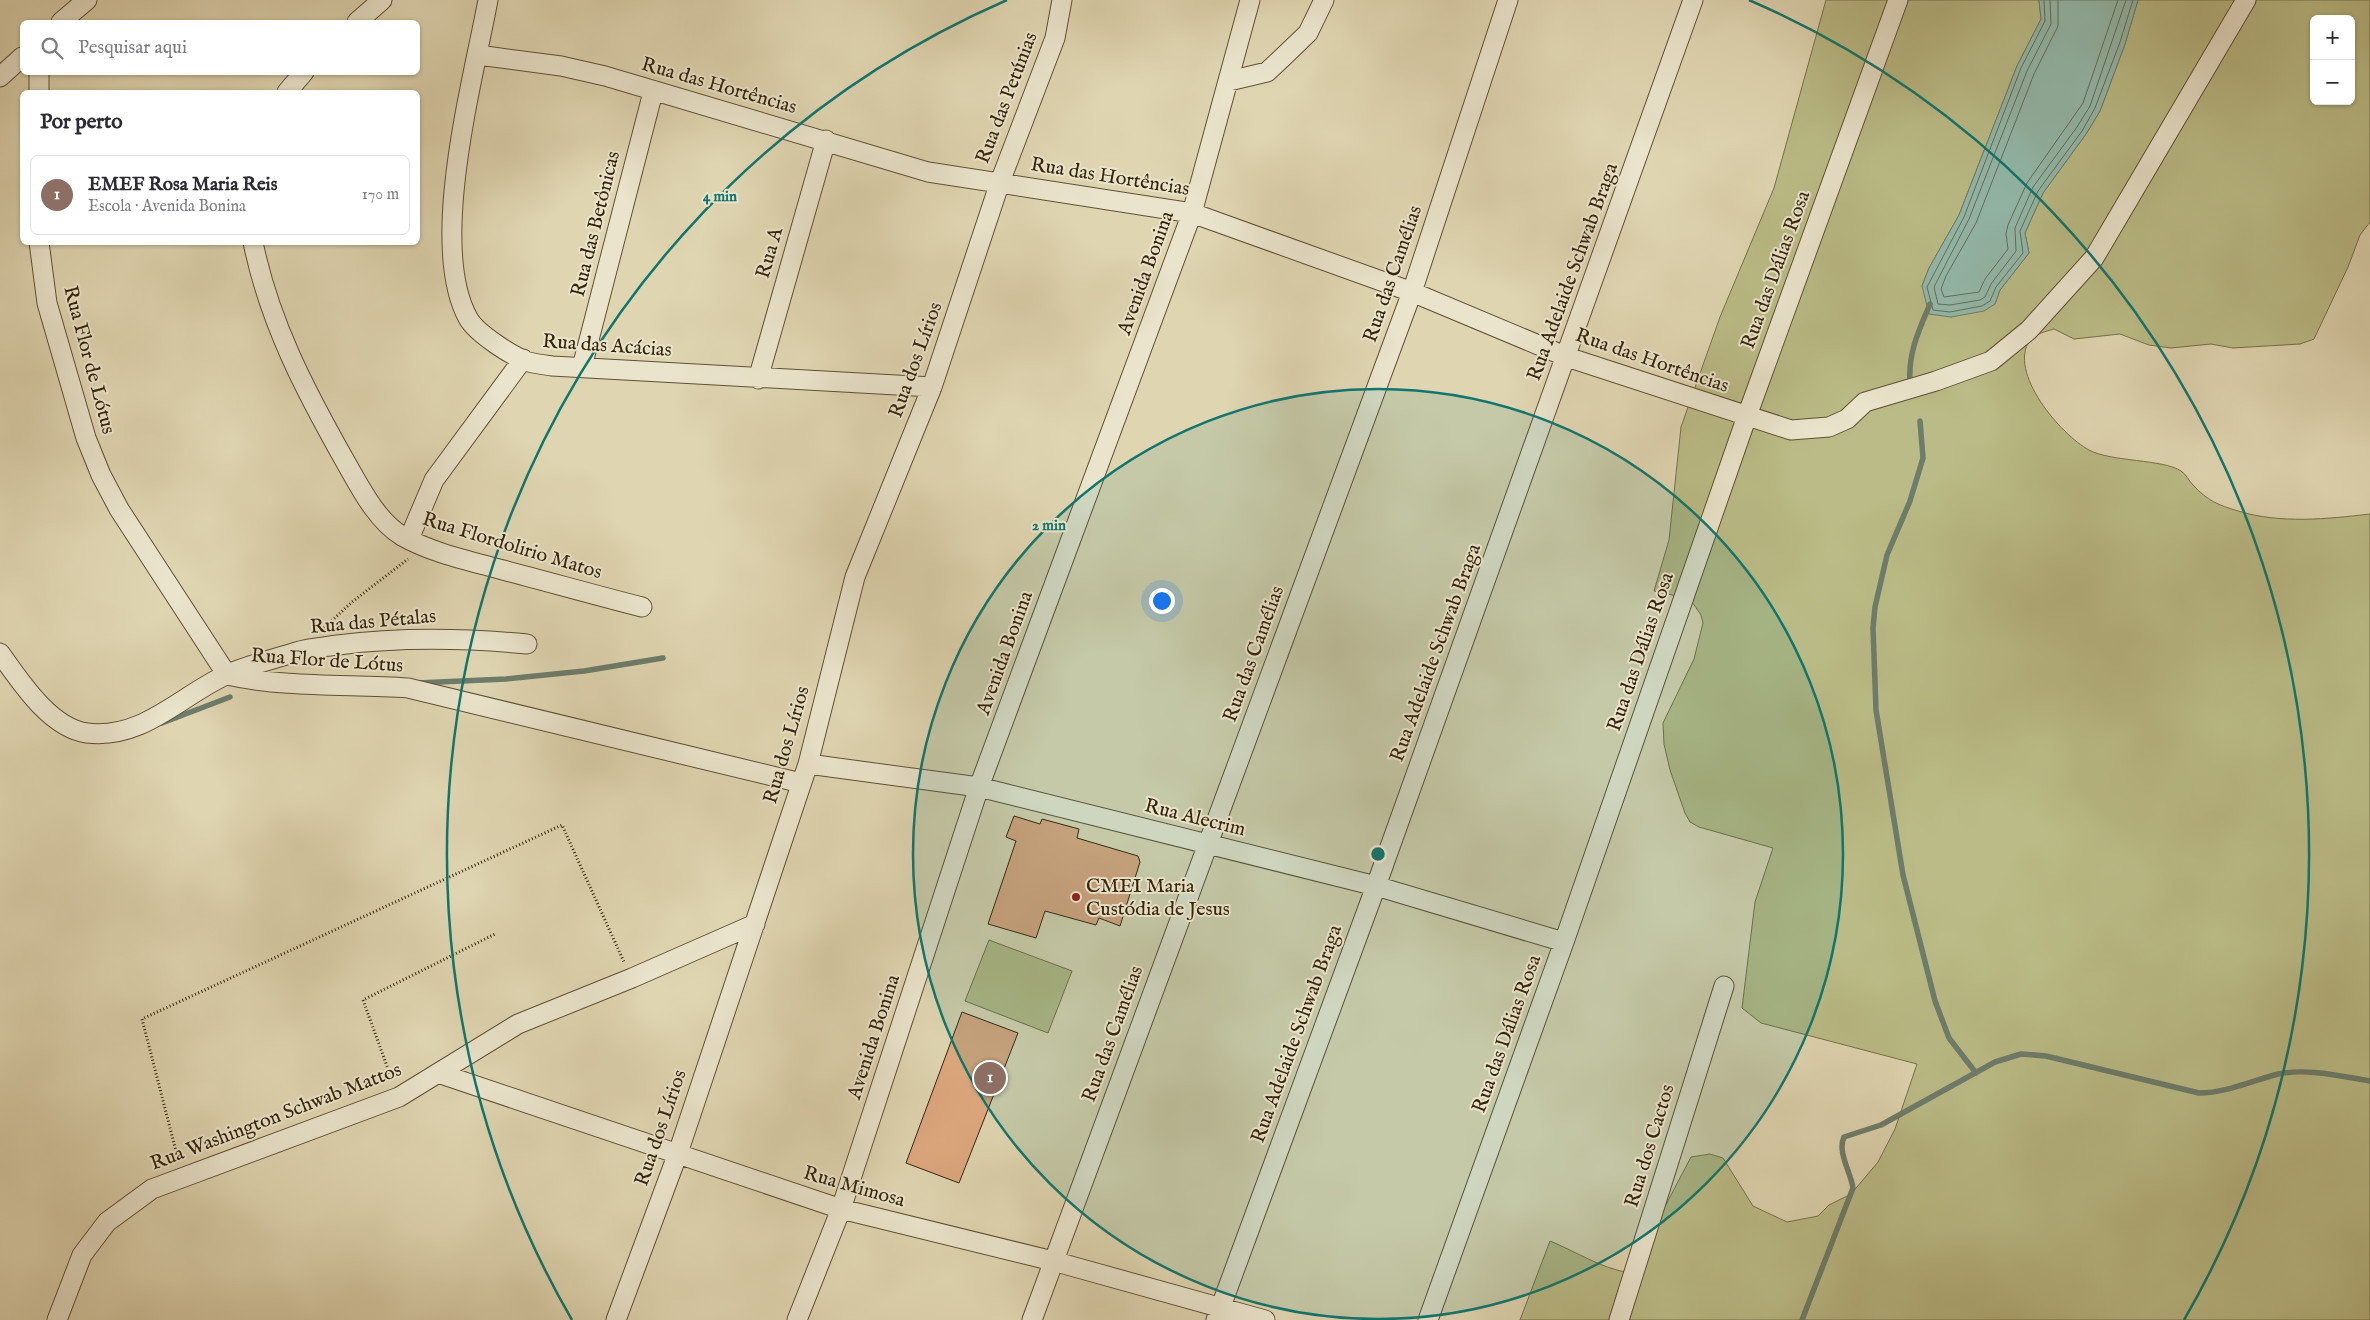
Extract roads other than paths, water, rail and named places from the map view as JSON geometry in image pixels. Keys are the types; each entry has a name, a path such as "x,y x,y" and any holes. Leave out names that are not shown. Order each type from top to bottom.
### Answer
{"street":[{"path":"63,20 87,0"},
{"path":"360,20 382,0"},
{"name":"Rua das Acácias","path":"488,0 478,56 464,114 452,230 456,290 469,320 509,353 523,359 552,366 932,388"},
{"name":"Rua das Petúnias","path":"1000,182 1055,38 1062,0"},
{"name":"Avenida Bonina","path":"797,1320 841,1209 979,787 1192,213 1250,0"},
{"path":"1229,81 1267,72 1308,33 1324,0"},
{"name":"Rua das Camélias","path":"1032,1320 1412,292 1508,0"},
{"name":"Rua Adelaide Schwab Braga","path":"1218,1314 1376,886 1567,357 1693,0"},
{"name":"Rua das Dálias Rosa","path":"1428,1320 1564,942 1746,416 1898,0"},
{"name":"Rua das Hortências","path":"478,56 561,66 605,76 653,92 826,140 928,172 1192,213 1412,292 1567,357 1791,430 1829,427 1847,419 1865,402 1991,362 2029,330 2094,258 2246,0"},
{"path":"0,77 20,59"},
{"path":"38,90 40,75"},
{"path":"289,90 301,75"},
{"name":"Rua das Betônicas","path":"582,367 653,92"},
{"name":"Rua A","path":"758,379 826,140"},
{"name":"Rua dos Lírios","path":"616,1320 678,1153 808,764 855,576 932,388 1000,182"},
{"name":"Rua Flor de Lótus","path":"39,245 48,303 86,438 101,475 119,509 227,675 251,680 300,685 362,685 408,688 801,783"},
{"name":"Rua Flordolirio Matos","path":"254,245 269,306 295,368 312,403 364,493 383,519 401,535 471,561 642,607"},
{"path":"416,542 434,480 523,359"},
{"name":"Rua das Pétalas","path":"0,653 30,694 50,714 68,726 85,733 108,734 135,727 154,719 227,675 299,651 409,638 464,638 527,644"},
{"name":"Rua Alecrim","path":"808,764 979,787 1376,886 1564,942"},
{"name":"Rua Washington Schwab Mattos","path":"57,1320 82,1255 107,1222 152,1189 182,1176 399,1097 518,1024 632,978 755,924"},
{"name":"Rua dos Cactos","path":"1619,1320 1724,986"},
{"name":"Rua Mimosa","path":"438,1073 841,1209 1053,1261 1218,1314 1265,1320"}],"water":[{"path":"2039,0 2138,0 2125,44 2100,111 2086,134 2043,193 2025,233 2029,253 2000,290 1995,304 1984,311 1951,317 1929,314 1922,286 1929,268 1959,215 2017,66 2041,19"}],"waterway":[{"path":"1910,382 1913,351 1918,332 1930,304"},
{"path":"1920,421 1923,458 1910,501 1887,555 1875,607 1873,628 1876,710 1903,875 1935,1001 1949,1038 1976,1073"},
{"path":"417,683 506,679 584,671 663,658"},
{"path":"162,723 230,697"},
{"path":"1802,1320 1853,1188 1843,1156 1842,1143 1844,1137 1881,1125 1995,1062 2021,1054 2046,1056 2199,1093 2229,1089 2289,1072 2324,1073 2370,1081"}],"place":[{"name":"CMEI Maria Custódia de Jesus","path":"1076,897"},
{"name":"EMEF Rosa Maria Reis","path":"990,1078"}]}
